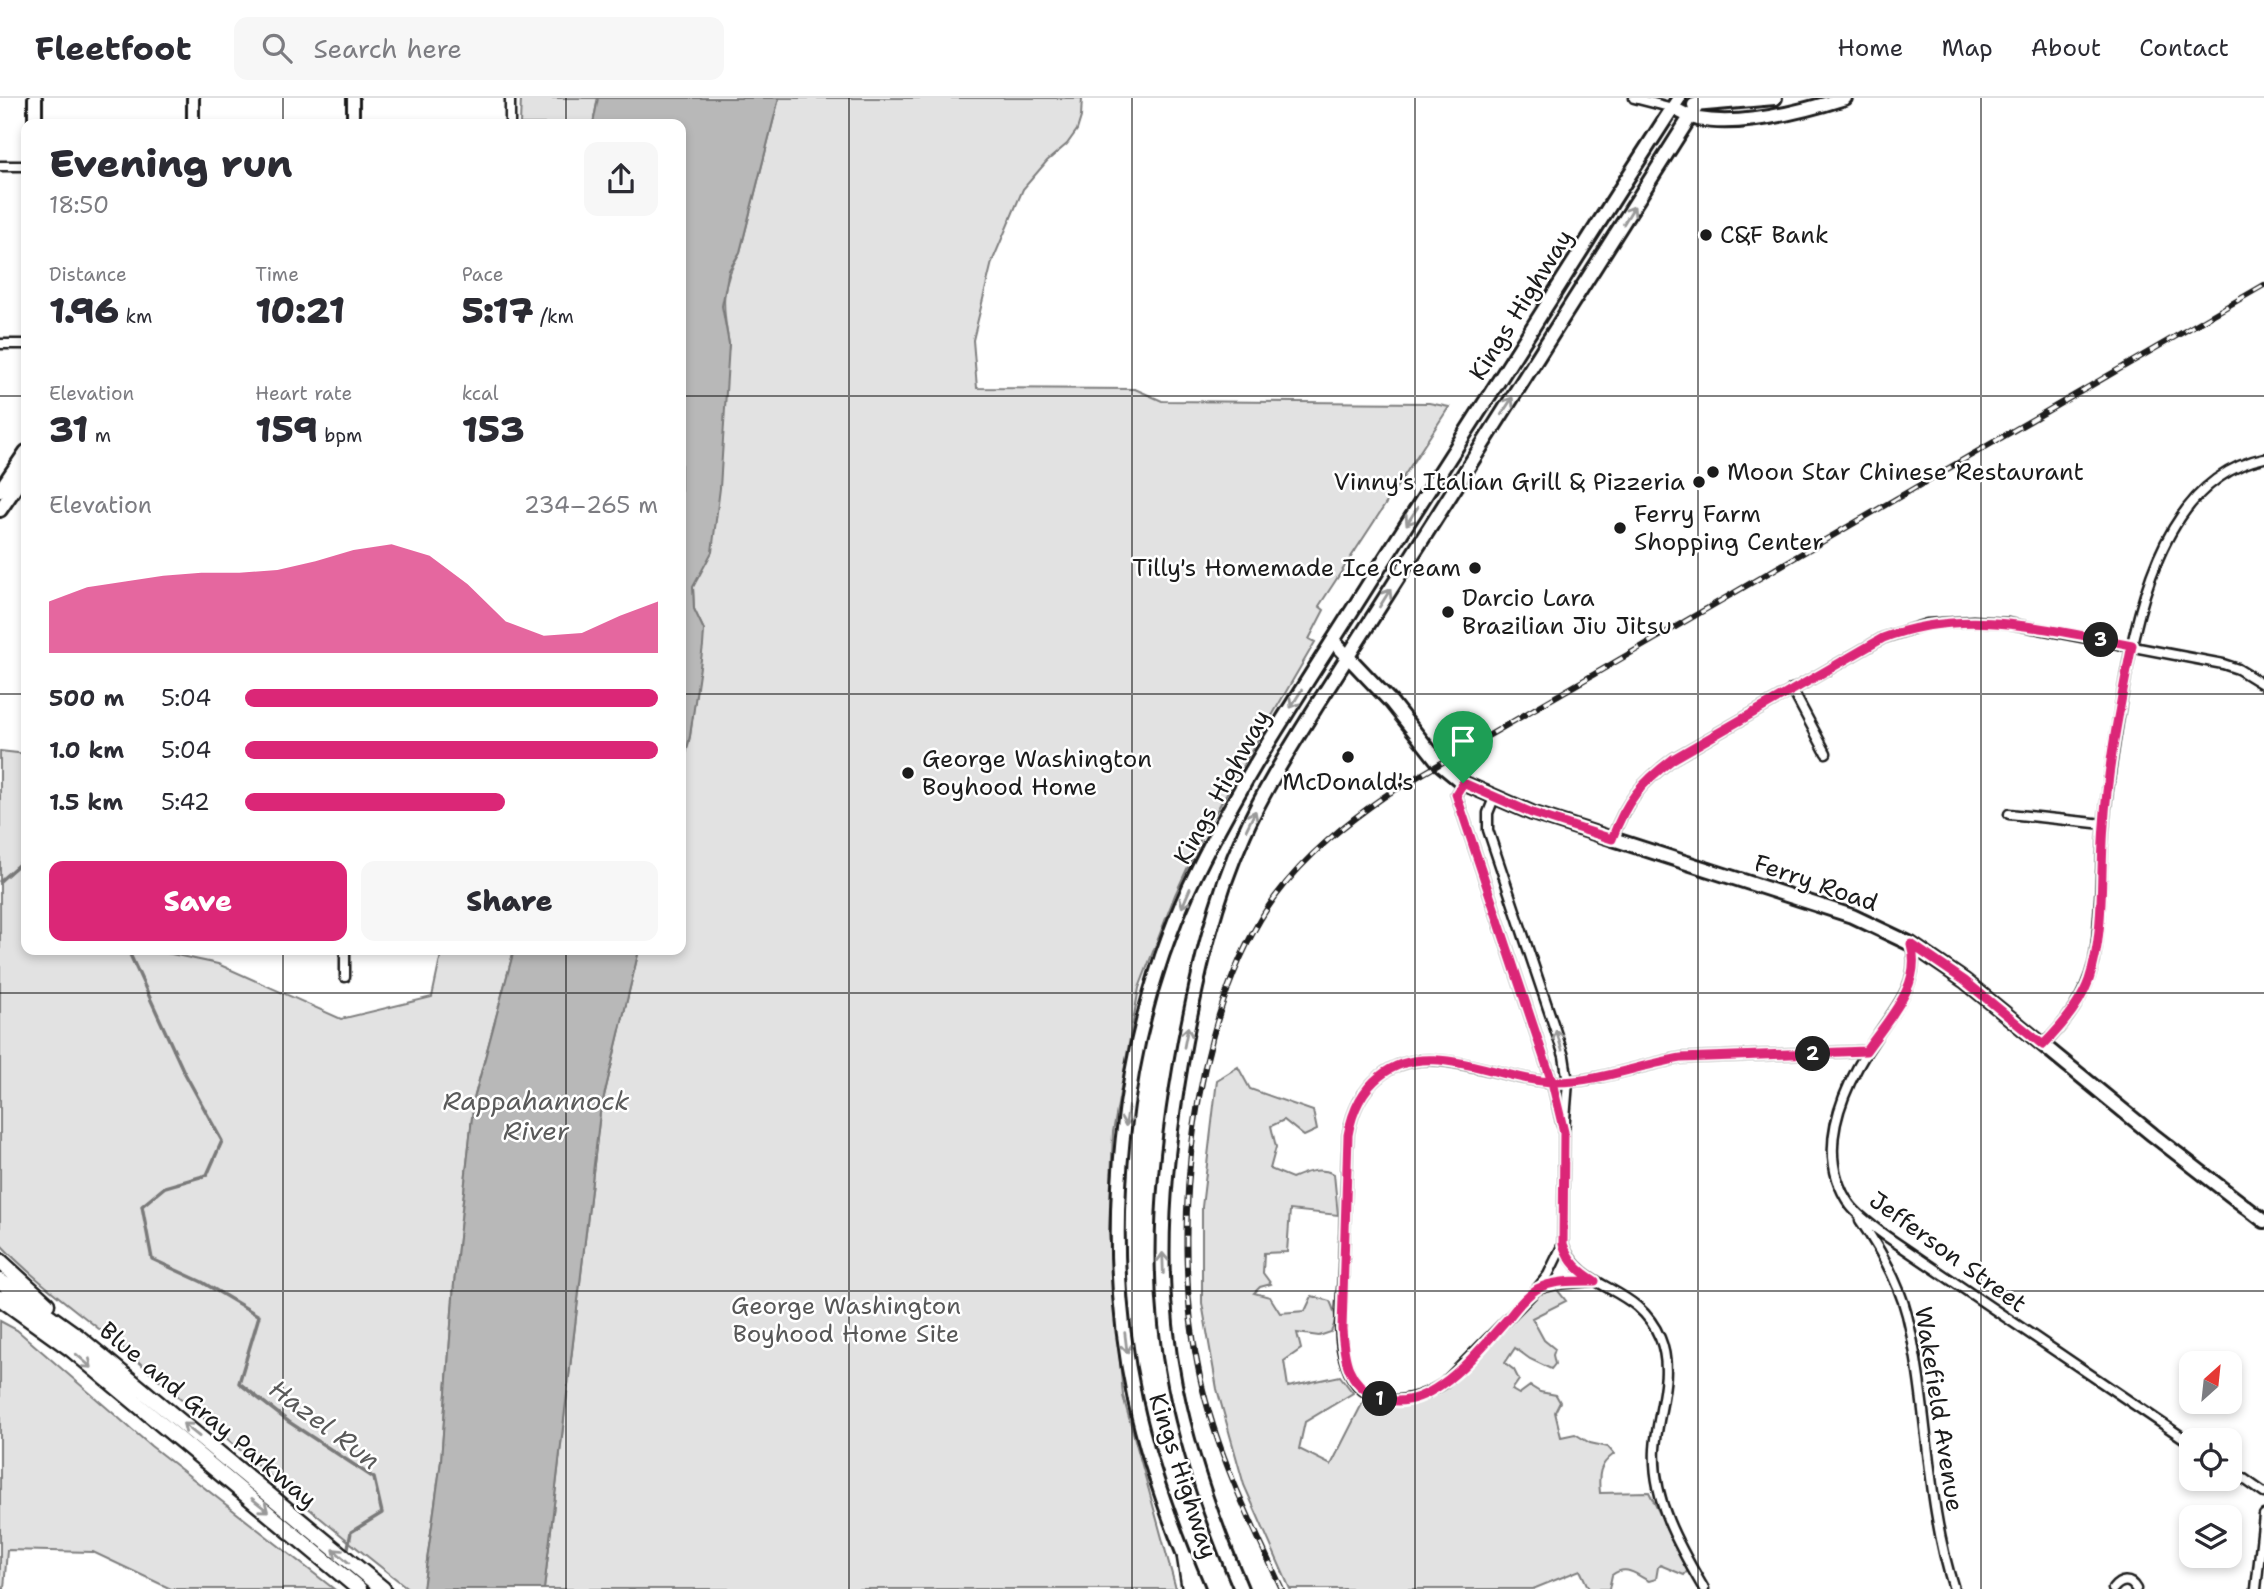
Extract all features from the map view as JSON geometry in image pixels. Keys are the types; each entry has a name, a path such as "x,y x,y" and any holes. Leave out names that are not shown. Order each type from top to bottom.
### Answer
{"highway":[{"path":"0,1261 104,1358"},
{"name":"Blue and Gray Parkway","path":"0,1281 43,1310 104,1358 383,1589"},
{"name":"Blue and Gray Parkway","path":"0,1298 31,1318 359,1589"},
{"path":"0,1307 31,1318"},
{"path":"1185,1558 1190,1589"}],"main road":[{"path":"35,98 35,119"},
{"path":"1676,103 1775,98"},
{"path":"1676,103 1691,117 1714,121 1790,113 1845,98"},
{"name":"Kings Highway","path":"1241,1589 1203,1493 1174,1384 1162,1247 1168,1144 1174,1102 1195,991 1214,914 1243,835 1271,781 1699,101"},
{"name":"Kings Highway","path":"1198,1589 1162,1498 1148,1452 1134,1396 1121,1294 1121,1156 1132,1074 1155,980 1188,892 1250,772 1676,103"},
{"path":"0,490 21,459"},
{"path":"0,512 21,480"},
{"path":"0,512 21,489"},
{"name":"Ferry Road","path":"1333,641 1391,702 1440,764 1463,783 1532,813 1832,909 1890,932 1965,981 2264,1221"}],"street":[{"path":"193,98 193,119"},
{"path":"353,98 353,119"},
{"path":"510,98 510,119"},
{"path":"1634,98 1676,103"},
{"path":"0,166 21,166"},
{"path":"0,344 21,344"},
{"path":"2043,1045 2071,1014 2082,997 2094,962 2104,824 2113,754 2132,645 2154,566 2174,529 2202,491 2224,472 2264,458"},
{"path":"1612,839 1626,804 1651,775 1705,739 1883,638 1927,624 1973,621 2007,623 2132,645 2223,664 2246,673 2264,685"},
{"path":"1792,689 1826,753"},
{"path":"1463,783 1456,794 1552,1082 1564,1132"},
{"path":"1494,798 1488,813 1488,830 1564,1056 1568,1082 1564,1132 1563,1244 1577,1269 1636,1304 1653,1325 1660,1339 1666,1368 1655,1449 1658,1486 1671,1529 1704,1589"},
{"path":"2009,814 2104,824"},
{"name":"Jefferson Street","path":"1911,944 1914,965 1909,987 1866,1051 1844,1095 1834,1135 1834,1163 1850,1206 1886,1236 2179,1435"},
{"path":"345,955 345,977"},
{"path":"1563,1244 1548,1275 1537,1289 1443,1384 1430,1392 1403,1401 1380,1399 1362,1388 1347,1368 1343,1357 1341,1310 1348,1135 1351,1120 1364,1091 1389,1069 1423,1059 1552,1082 1568,1082 1681,1058 1866,1051"},
{"name":"Wakefield Avenue","path":"1850,1206 1870,1233 1887,1264 1907,1313 1916,1358 1936,1513 1954,1589"},
{"path":"1537,1289 1573,1281 1595,1281"},
{"path":"2242,1477 2264,1493"},
{"path":"2256,1589 2264,1515"},
{"path":"2113,1589 2117,1583 2124,1581 2136,1589"}],"green space":[{"path":"521,98 598,98 594,119 520,119"},
{"name":"George Washington Boyhood Home Site","path":"779,98 1082,98 1077,130 1023,189 992,262 973,340 977,388 1135,389 1162,401 1429,403 1449,407 1319,606 1324,610 1309,639 1315,642 1203,834 1175,895 1139,988 1113,1132 1109,1233 1123,1396 1176,1589 544,1589 600,1113 638,955 686,955 686,754 704,630 694,609 693,587 729,344 724,296 733,264 740,252"},
{"path":"0,751 21,753 21,955 176,955 218,964 341,1019 432,997 441,955 513,955 474,1099 454,1284 441,1461 423,1589 409,1589 339,1533 133,1357 31,1274 0,1244"},
{"path":"1238,1067 1250,1089 1313,1111 1317,1130 1304,1136 1284,1120 1271,1126 1276,1147 1270,1169 1292,1178 1307,1172 1334,1174 1338,1215 1290,1210 1287,1252 1264,1253 1263,1273 1271,1284 1260,1287 1254,1293 1270,1297 1280,1313 1305,1311 1312,1296 1330,1301 1334,1310 1335,1320 1331,1332 1319,1336 1297,1333 1301,1349 1284,1361 1288,1387 1340,1376 1353,1393 1305,1422 1299,1449 1331,1465 1366,1396 1401,1406 1444,1390 1536,1294 1555,1287 1566,1301 1532,1318 1544,1340 1555,1349 1555,1364 1551,1369 1515,1348 1505,1363 1514,1370 1519,1380 1512,1390 1519,1394 1530,1386 1540,1392 1556,1395 1560,1402 1555,1412 1561,1437 1575,1434 1590,1443 1608,1447 1614,1454 1601,1470 1600,1493 1649,1492 1688,1570 1684,1575 1660,1565 1656,1579 1649,1581 1622,1570 1612,1575 1609,1589 1589,1589 1580,1570 1533,1589 1290,1589 1244,1485 1217,1389 1202,1303 1202,1207 1217,1080"},
{"path":"0,1321 17,1330 151,1446 334,1589 171,1589 93,1552 7,1550 4,1589 0,1589"}],"water":[{"path":"598,98 779,98 740,252 729,270 722,306 729,344 720,488 712,552 693,587 694,609 704,630 686,754 686,119 594,119"},
{"name":"Rappahannock River","path":"513,955 638,955 600,1113 544,1589 423,1589 441,1461 454,1284 474,1099"}],"waterway":[{"name":"Hazel Run","path":"0,881 21,862"},
{"name":"Hazel Run","path":"130,955 183,1070 222,1141 207,1175 165,1187 142,1206 152,1259 202,1282 259,1316 239,1383 289,1422 374,1478 382,1513 351,1532 347,1553"}],"railway":[{"path":"1282,1589 1235,1485 1207,1405 1191,1321 1187,1259 1188,1195 1194,1129 1206,1064 1223,1002 1246,946 1275,897 1327,841 1388,794 2264,285"}],"place":[{"name":"C&F Bank","path":"1706,235"},
{"name":"Moon Star Chinese Restaurant","path":"1713,472"},
{"name":"Vinny's Italian Grill & Pizzeria","path":"1699,482"},
{"name":"Ferry Farm Shopping Center","path":"1620,528"},
{"name":"Tilly's Homemade Ice Cream","path":"1475,568"},
{"name":"Darcio Lara Brazilian Jiu Jitsu","path":"1448,612"},
{"name":"McDonald's","path":"1348,757"},
{"name":"George Washington Boyhood Home","path":"908,773"}],"route":[{"path":"1463,783 1456,794 1552,1082 1564,1132 1563,1244 1577,1269 1595,1281 1573,1281 1537,1289 1443,1384 1415,1398 1392,1401 1380,1399 1362,1388 1353,1378 1343,1357 1341,1310 1348,1135 1357,1105 1372,1082 1395,1066 1423,1059 1462,1064 1536,1080 1552,1082 1568,1082 1681,1058 1866,1051 1909,987 1914,965 1911,944 1943,964 2043,1045 2058,1030 2082,997 2094,962 2104,824 2132,645 2007,623 1952,621 1902,630 1883,638 1673,759 1651,775 1626,804 1612,839 1532,813 1463,783"}]}
